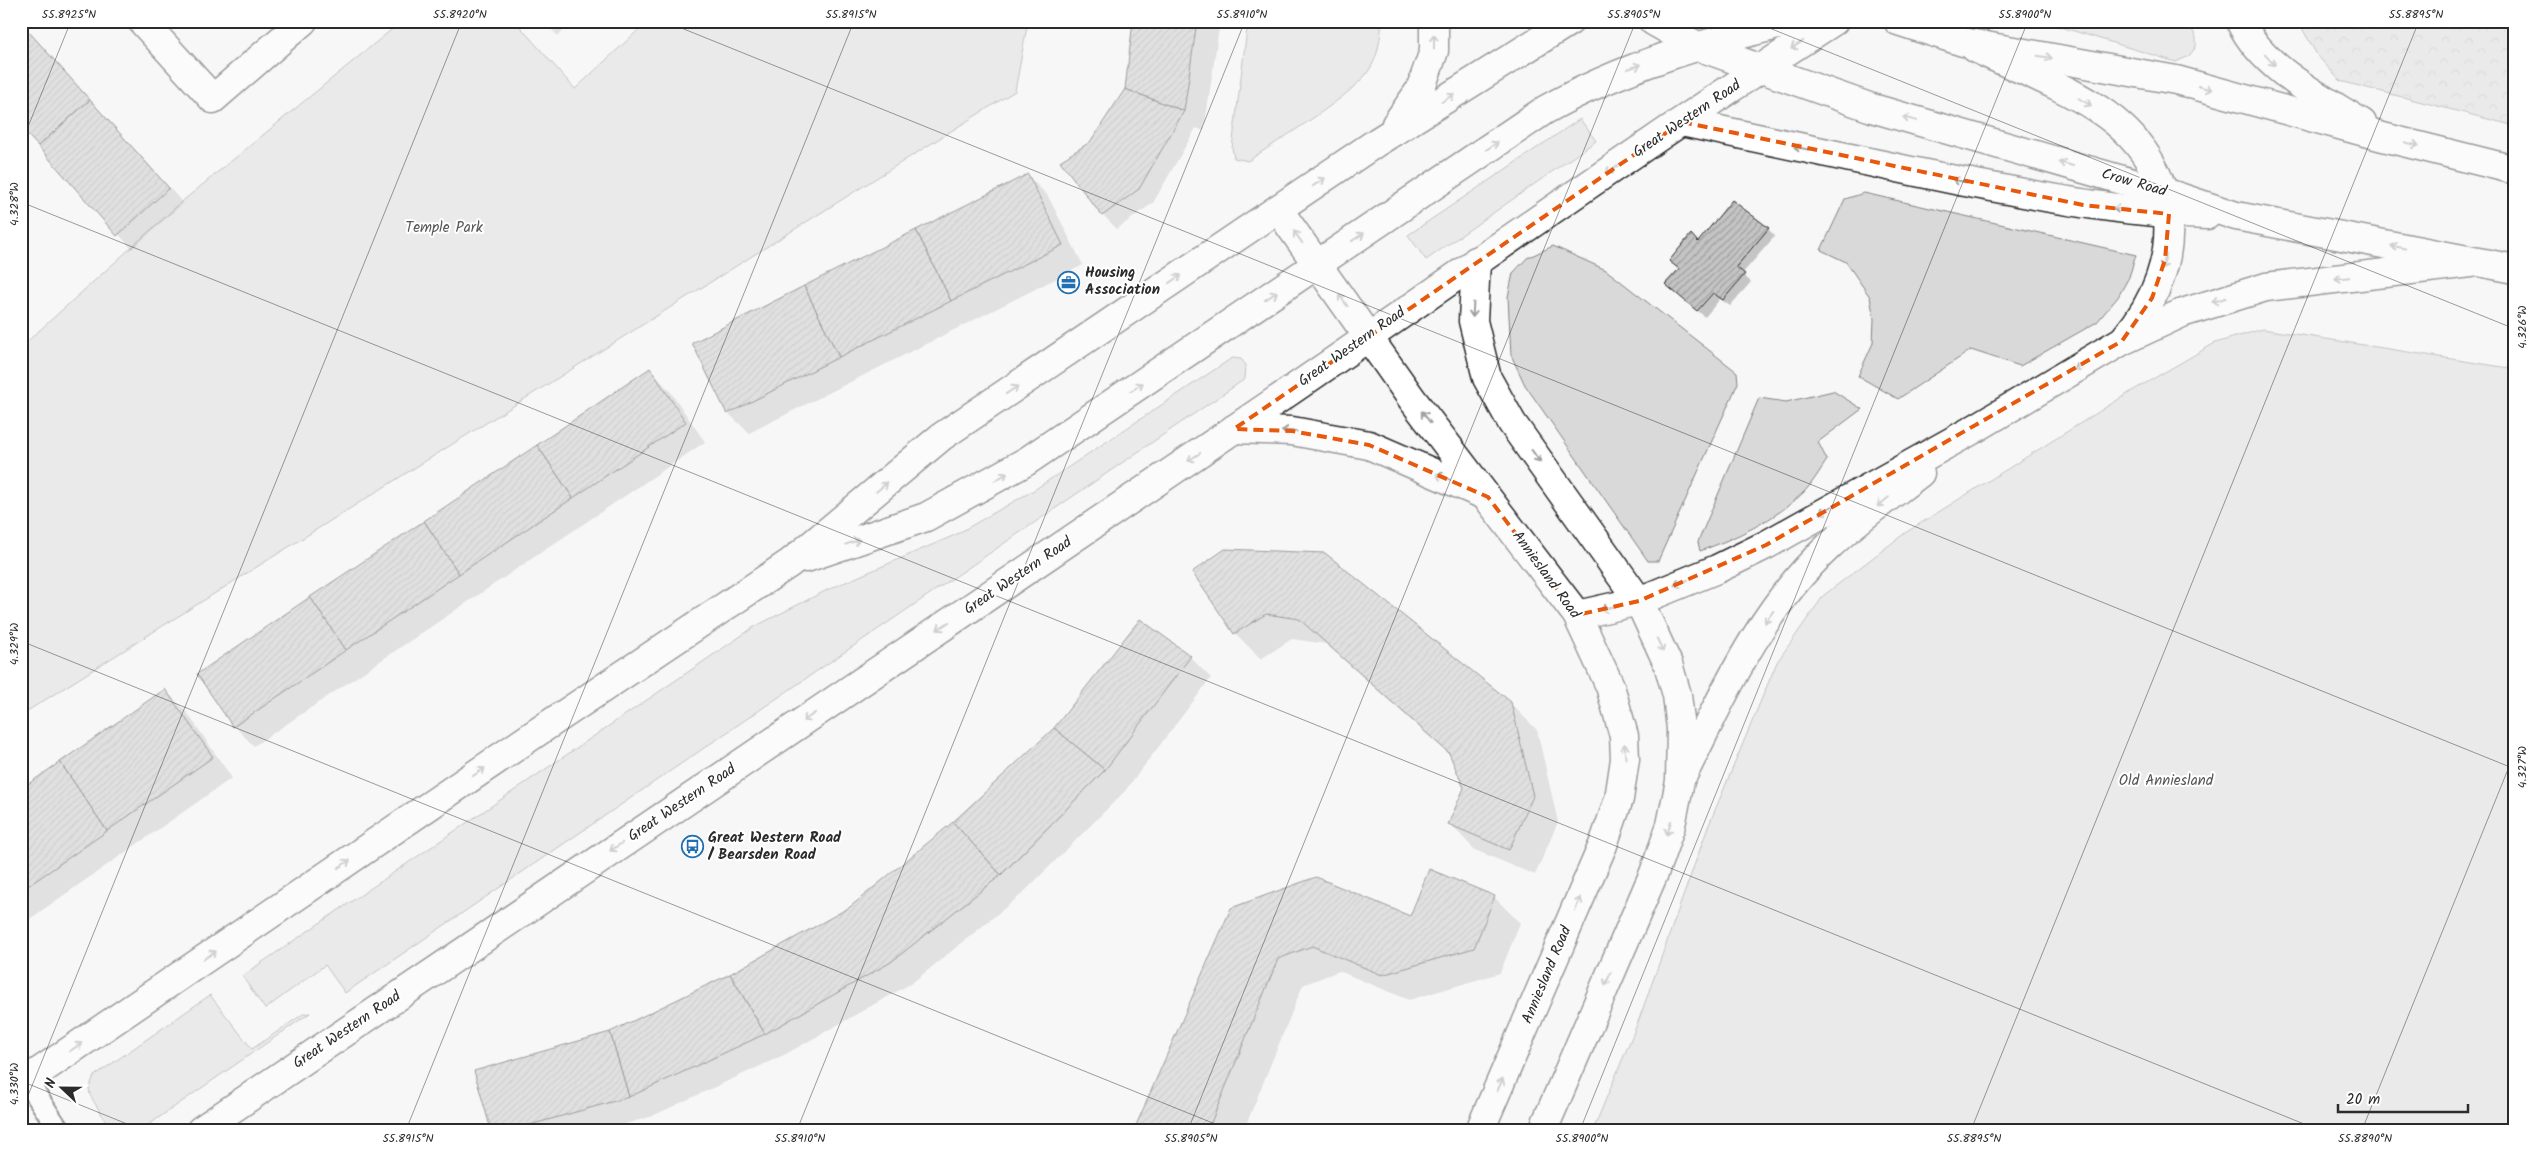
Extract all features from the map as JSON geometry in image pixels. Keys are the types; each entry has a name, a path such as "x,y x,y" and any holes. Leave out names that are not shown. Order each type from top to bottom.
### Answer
{"main road":[{"path":"142,21 213,99 304,21"},
{"path":"1377,142 1402,118 1420,90 1434,51 1434,21"},
{"path":"24,1082 539,731 790,563 941,437 1377,142 1570,21"},
{"name":"Crow Road","path":"1653,21 1697,46 1759,69 2166,203 2515,269"},
{"path":"790,563 926,517 963,499 1027,462 1545,110 1623,70 1697,46 1795,21"},
{"name":"Great Western Road","path":"201,1130 1234,430 1476,261 1759,69 1834,21"},
{"path":"1898,21 1963,42 2176,80 2383,137 2515,170"},
{"path":"2240,21 2245,32 2272,63 2383,137"},
{"path":"1963,42 2098,109 2118,124 2135,142 2153,168 2166,203 2165,260 2152,298 2139,322 2122,341"},
{"path":"1682,122 1874,164 2082,205 2166,203"},
{"name":"Anniesland Road","path":"1278,209 1412,399 1577,615 1610,686 1624,736 1625,759 1619,799 1600,854 1480,1130"},
{"path":"1476,261 1473,321 1480,358 1497,400 1639,601 1668,664 1677,695 1681,729 1680,781 1671,825 1654,873 1543,1130"},
{"path":"1577,615 1639,601 1717,569 1766,545 1976,428 2122,341 2182,313 2266,287 2477,263"},
{"path":"1680,781 1748,646 1780,600 1828,547 1976,428"},
{"path":"1234,430 1292,431 1369,445 1488,497"}],"lane":[{"path":"24,1082 59,1130"}],"highlighted area":[{"path":"1682,122 2083,205 2169,214 2165,260 2152,298 2122,341 1766,545 1639,601 1577,615 1488,497 1369,445 1292,431 1234,429"}],"green space":[{"name":"Temple Park","path":"402,21 515,21 575,89 648,21 1028,21 1015,91 21,715 21,347 185,199"},
{"path":"1248,21 1382,22 1376,56 1363,78 1334,103 1248,161 1234,158 1232,148"},
{"path":"2041,21 2187,21 2196,37 2196,47 2189,56 2176,62"},
{"path":"2298,21 2515,21 2515,126 2340,81 2317,55"},
{"path":"1580,119 1596,141 1426,260 1408,235"},
{"path":"1864,193 2136,255 2129,277 2118,297 2097,322 2020,366 1971,350 1898,399 1858,376 1873,343 1874,319 1870,297 1846,262 1821,250 1845,199"},
{"path":"1553,246 1606,270 1737,372 1738,383 1658,561 1648,561 1525,385 1511,355 1508,297 1513,273 1527,258"},
{"name":"Old Anniesland","path":"2263,329 2515,369 2515,1130 1593,1130 1638,1022 1708,827 1777,662 1824,595 1905,533 2132,391 2215,343"},
{"path":"1232,358 1241,359 1246,365 1245,379 345,993 325,965 265,1009 242,976 754,627 827,590 955,535 1034,490"},
{"path":"1833,391 1862,409 1818,442 1827,460 1813,481 1793,502 1769,519 1742,534 1700,551 1698,542 1759,398 1786,402"},
{"path":"210,995 252,1049 303,1014 310,1013 141,1130 111,1130 90,1095 89,1088 94,1076"}],"building":[{"path":"1133,21 1197,21 1184,111 1125,89"},
{"path":"21,23 90,100 38,146 21,128"},
{"path":"1125,89 1184,111 1139,189 1102,216 1060,161 1090,142"},
{"path":"90,100 169,188 117,236 38,146"},
{"path":"1028,174 1063,245 951,301 916,230"},
{"path":"1732,200 1769,228 1736,267 1745,274 1723,300 1713,293 1697,311 1665,284 1679,269 1669,261 1691,234 1698,242"},
{"path":"916,230 951,301 839,357 804,286"},
{"path":"804,286 839,357 727,414 692,343"},
{"path":"650,368 686,422 573,498 537,445"},
{"path":"537,445 573,498 459,574 424,521"},
{"path":"424,521 459,574 346,650 310,597"},
{"path":"1225,549 1325,553 1511,702 1533,796 1509,850 1448,824 1464,788 1449,753 1299,619 1266,614 1234,634 1192,572"},
{"path":"310,597 346,650 233,727 197,674"},
{"path":"1140,619 1191,656 1105,770 1054,728"},
{"path":"165,689 213,757 107,831 60,762"},
{"path":"1054,728 1105,770 1001,875 953,822"},
{"path":"60,762 107,831 21,891 21,789"},
{"path":"953,822 1001,875 891,962 765,1034 730,974 850,907"},
{"path":"1429,869 1495,896 1474,948 1382,975 1312,946 1278,959 1208,1130 1134,1130 1231,908 1316,877 1410,916"},
{"path":"730,974 765,1034 629,1097 610,1032"},
{"path":"610,1032 629,1097 512,1130 491,1130 474,1071"}],"place":[{"name":"Housing Association","path":"1069,282"},
{"name":"Great Western Road / Bearsden Road","path":"692,847"}]}
